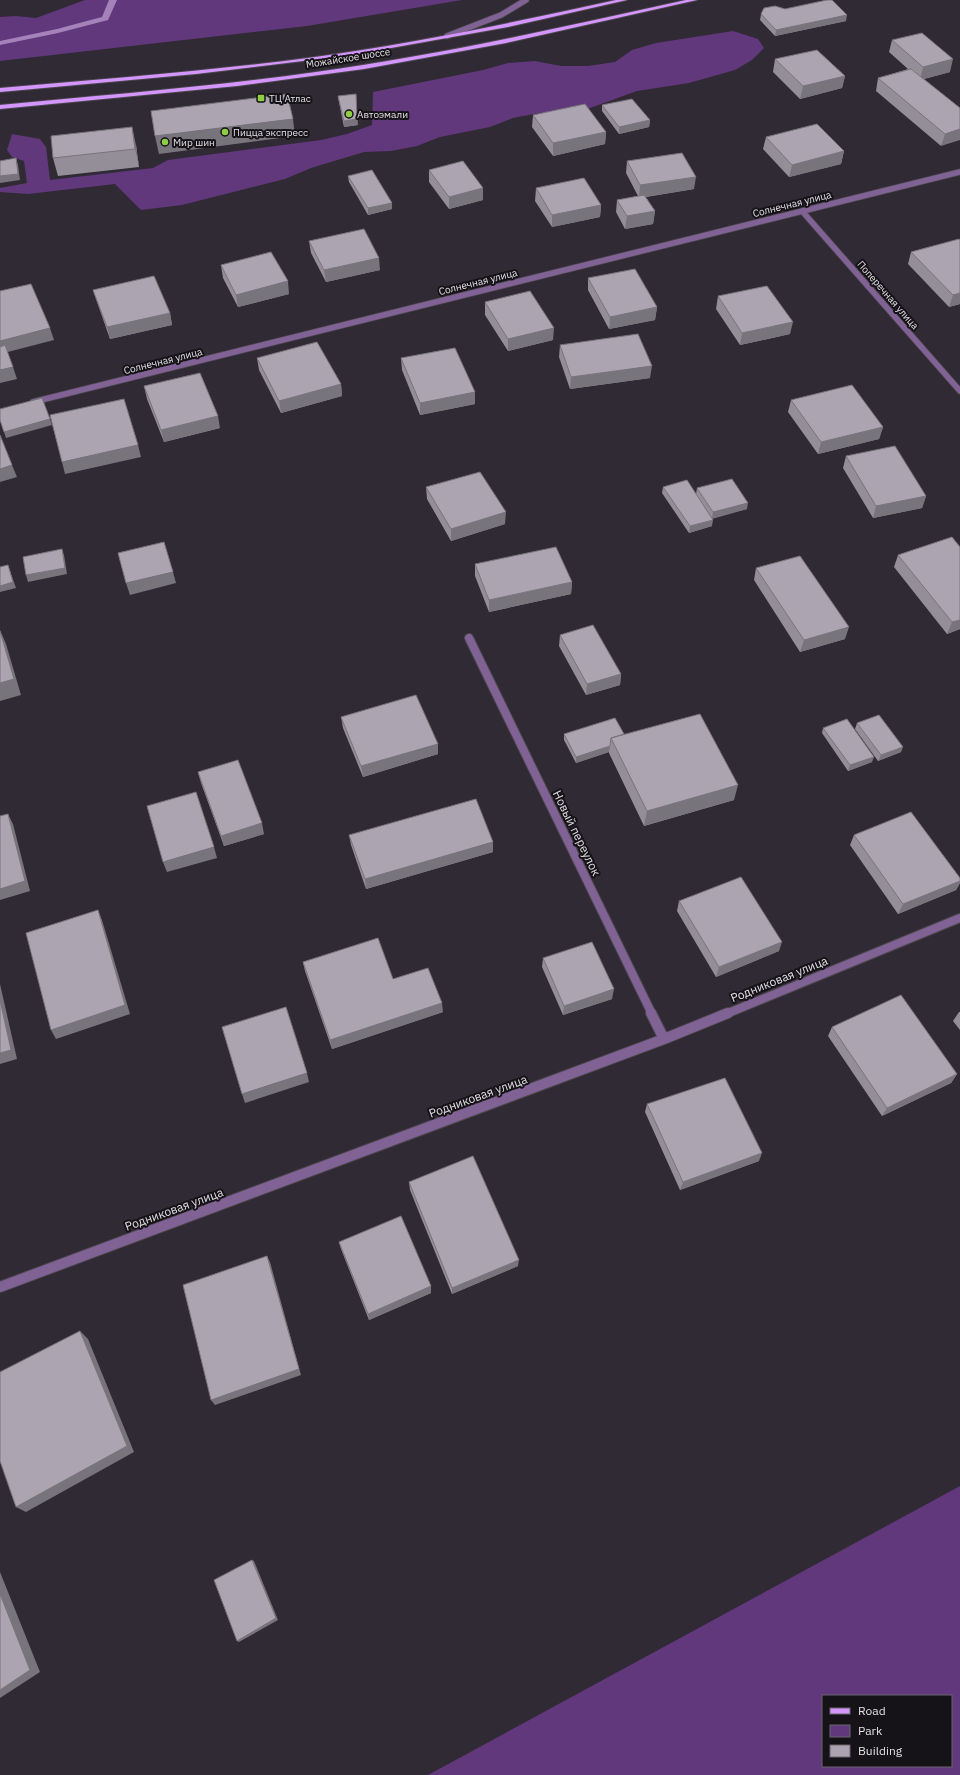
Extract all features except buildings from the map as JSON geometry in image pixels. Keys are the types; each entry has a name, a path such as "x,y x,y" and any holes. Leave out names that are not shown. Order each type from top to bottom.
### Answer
{"main road":[{"name":"Можайское шоссе","path":"0,90 200,72 314,58 447,36 624,0"},
{"name":"Можайское шоссе","path":"0,107 203,88 318,74 442,53 579,26 694,0"}],"street":[{"path":"447,36 501,15 524,3 526,0"},
{"name":"Солнечная улица","path":"23,405 960,172"},
{"name":"Поперечная улица","path":"802,211 960,391"},
{"name":"Новый переулок","path":"469,638 664,1039"},
{"name":"Родниковая улица","path":"0,1287 664,1039 960,918"}],"green space":[{"path":"85,0 462,0 307,26 0,61 0,17 16,16 36,18"},
{"path":"733,31 758,39 764,48 752,60 735,70 689,83 637,91 590,108 565,112 539,113 513,118 490,127 440,137 417,146 391,151 364,152 311,168 285,179 182,205 141,210 115,184 28,194 0,192 0,188 27,183 24,161 12,157 7,150 12,134 40,139 46,147 50,180 153,168 168,160 321,140 347,134 372,125 373,92 483,70 508,63 535,61 561,66 588,66 615,62 632,50 656,43"},
{"path":"960,1486 960,1775 428,1775"}],"waterway":[{"path":"0,43 58,31 105,18 113,0"}],"place":[{"name":"ТЦ Атлас","path":"261,98"},
{"name":"Автоэмали","path":"349,114"},
{"name":"Пицца экспресс","path":"225,132"},
{"name":"Мир шин","path":"165,142"}]}
